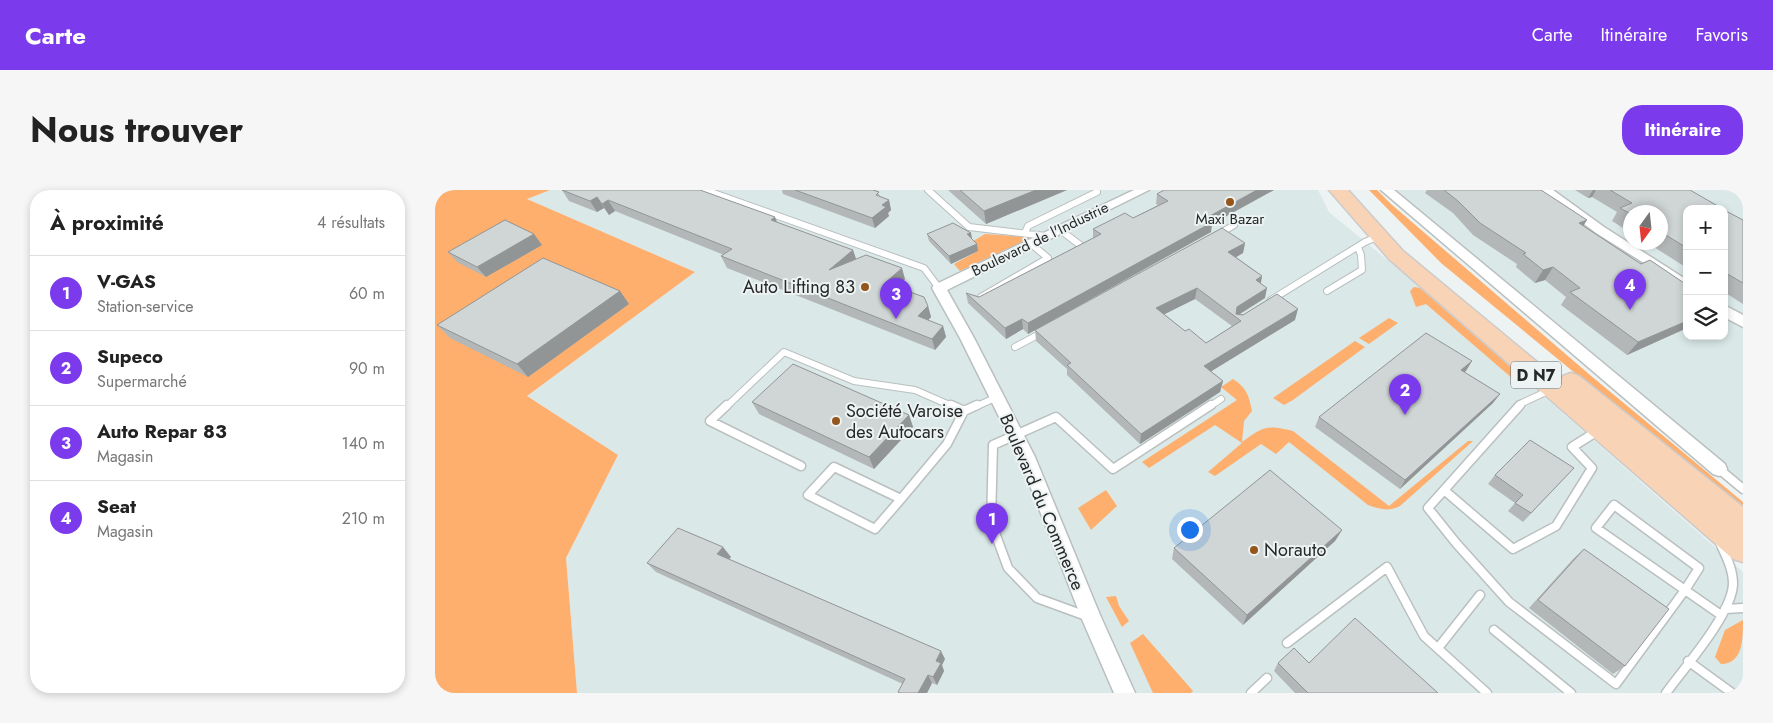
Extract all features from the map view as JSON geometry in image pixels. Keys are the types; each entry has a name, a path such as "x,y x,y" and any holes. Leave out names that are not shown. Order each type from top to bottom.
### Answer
{"main road":[{"name":"D N7","path":"1338,190 1396,255 1743,550"},
{"name":"D N7","path":"1358,190 1400,236 1446,279 1743,523"}],"street":[{"name":"Boulevard de l'Industrie","path":"939,288 1027,238 1046,236 1143,190"},
{"path":"1387,190 1719,469"},
{"path":"1545,190 1599,230 1683,283"},
{"name":"Boulevard du Commerce","path":"939,288 1027,456 1091,617 1125,693"},
{"path":"1728,313 1743,322"}],"lane":[{"path":"705,190 925,268 939,288"},
{"path":"928,190 969,227 1027,238 1048,258 976,300"},
{"path":"1027,238 1028,226 1097,192"},
{"path":"1209,240 1234,225"},
{"path":"1059,229 1084,248"},
{"path":"1262,306 1379,236"},
{"path":"1327,291 1362,270 1361,255 1358,247"},
{"path":"1015,347 1049,329"},
{"path":"801,466 710,421 784,352 854,381 915,390 964,411"},
{"path":"1553,389 1522,403 1428,508 1456,543 1509,602 1616,684 1676,605 1685,590 1699,568 1614,505 1596,528 1685,590 1723,612 1743,608"},
{"path":"901,499 834,467 807,495 875,529 901,499 947,444 964,411 997,397"},
{"path":"1091,617 1037,598 1007,568 991,522 993,445 1056,417 1113,469 1221,399"},
{"path":"1444,490 1513,549 1556,526 1591,468 1573,447 1601,429"},
{"path":"1719,469 1743,489"},
{"path":"1666,693 1723,612 1732,591 1732,576 1725,554 1708,521"},
{"path":"1287,644 1387,567 1425,636 1487,693"},
{"path":"1438,648 1480,595"},
{"path":"1494,630 1571,693"},
{"path":"1688,661 1731,693"},
{"path":"1251,693 1267,678"}],"shaded area":[{"path":"435,190 550,190 527,199 695,272 527,396 618,455 566,558 577,693 435,693"},
{"path":"550,190 1318,190 1329,212 1414,282 1743,572 1743,693 577,693 566,558 618,455 527,396 695,272 527,199"},
{"path":"1369,190 1377,190 1590,375 1743,502 1743,511 1441,263"},
{"path":"1382,190 1743,190 1743,494 1624,396"},
{"path":"985,234 1028,237 1029,239 960,271 954,264 978,251 970,243"},
{"path":"1414,287 1420,288 1521,376 1523,382 1520,385 1426,304 1416,307 1410,291"},
{"path":"1389,318 1398,323 1369,344 1359,338"},
{"path":"1355,341 1365,347 1293,400 1284,405 1273,398"},
{"path":"1233,379 1247,393 1252,411 1244,421 1242,442 1265,428 1271,427 1293,431 1389,506 1468,441 1473,441 1400,506 1388,509 1380,509 1368,505 1289,442 1276,454 1261,444 1215,476 1208,472 1242,443 1215,425 1149,468 1142,462 1237,400 1221,387"},
{"path":"1106,490 1117,506 1091,530 1078,508"},
{"path":"1116,596 1119,606 1129,621 1122,627 1106,597"},
{"path":"1743,620 1742,642 1738,655 1734,660 1721,664 1715,657 1725,630"},
{"path":"1143,634 1193,691 1191,693 1153,693 1130,643"}],"building":[{"path":"562,190 700,190 775,217 771,220 853,250 829,270 866,255 902,268 885,283 924,297 928,306 918,316 943,326 932,339 721,256 732,249 608,200 602,204 597,197 590,201"},
{"path":"795,190 873,190 879,192 876,195 889,200 882,205 886,207 872,218"},
{"path":"960,190 1036,190 984,211"},
{"path":"1164,190 1257,190 1208,217 1213,222 1028,323 1022,319 1005,328 966,293 979,297 1101,234 1093,229 1125,213 1133,218 1168,201 1157,194"},
{"path":"1444,190 1541,190 1587,220 1579,223 1641,264 1650,260 1683,282 1683,323 1638,342 1570,292 1580,288 1553,267 1543,270 1523,254 1526,253 1480,223"},
{"path":"1610,190 1690,190 1716,205 1683,205 1683,246 1668,236 1668,205 1627,205 1632,203"},
{"path":"1728,212 1743,220 1743,283 1728,274"},
{"path":"505,220 534,234 477,267 448,252"},
{"path":"953,223 971,233 967,234 977,244 949,256 927,234"},
{"path":"1222,228 1245,243 1228,252 1262,276 1256,280 1267,288 1237,307 1236,314 1243,315 1277,294 1298,309 1204,366 1223,381 1141,434 1067,365 1071,363 1035,330","holes":["1197,288 1241,321 1206,343 1189,329 1185,331 1156,308"]},
{"path":"543,258 620,291 517,364 437,325"},
{"path":"1426,333 1472,361 1461,370 1500,394 1405,480 1319,417"},
{"name":"Société Varoise des Autocars","path":"793,364 909,415 869,457 752,402"},
{"path":"1530,440 1574,468 1531,513 1515,503 1523,495 1495,475"},
{"name":"Norauto","path":"1270,470 1342,530 1247,615 1174,548"},
{"path":"678,528 723,547 717,554 941,651 936,661 941,663 933,677 928,675 918,693 900,693 898,692 905,679 647,563"},
{"path":"1584,549 1669,609 1625,666 1538,600"},
{"path":"1355,618 1438,693 1308,693 1278,663 1294,648 1309,663"}],"place":[{"name":"Maxi Bazar","path":"1230,202"},
{"name":"Auto Lifting 83","path":"865,287"},
{"name":"Seat","path":"1630,310"},
{"name":"Auto Repar 83","path":"896,319"},
{"name":"Supeco","path":"1405,415"},
{"name":"Société Varoise des Autocars","path":"836,421"},
{"name":"V-GAS","path":"992,544"},
{"name":"Norauto","path":"1254,550"}]}
